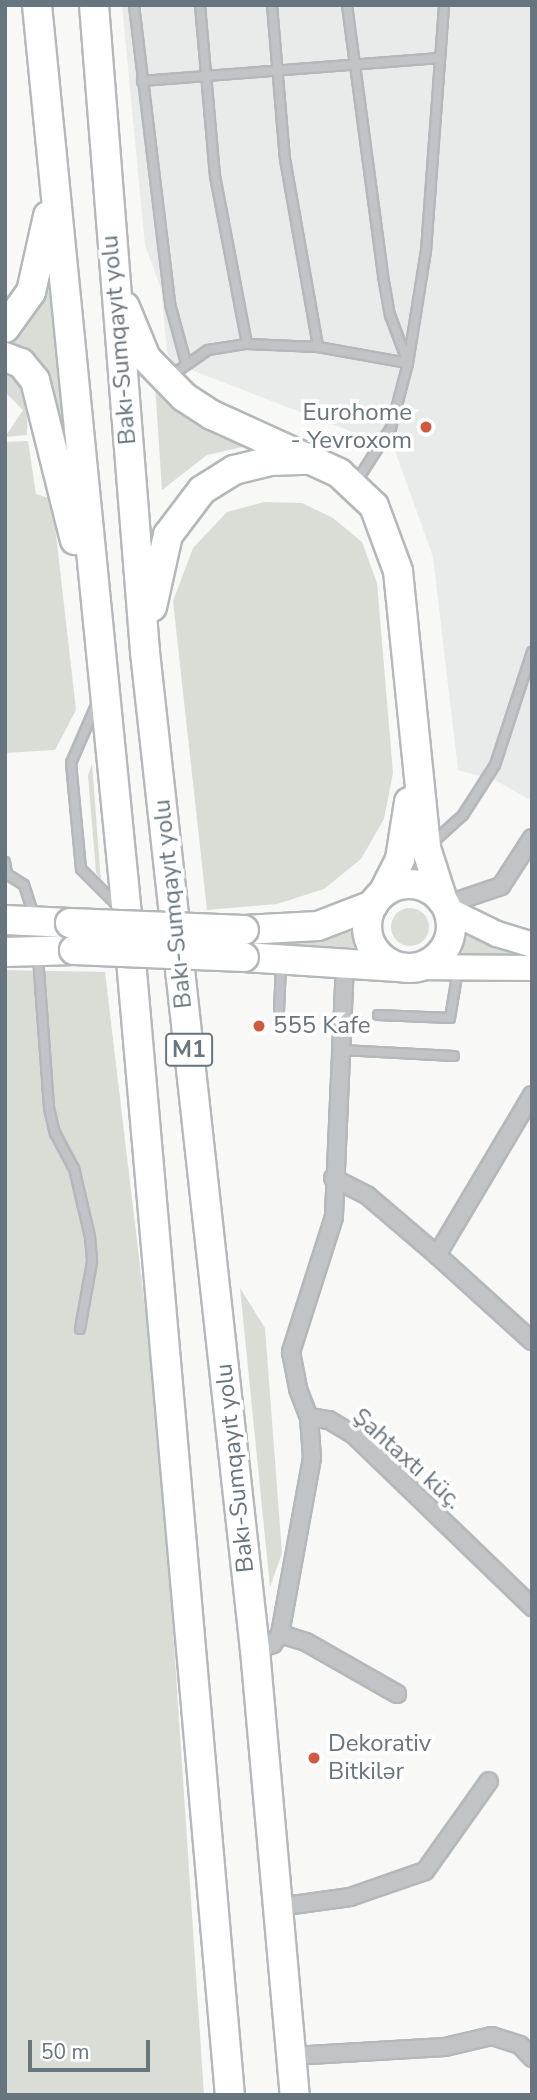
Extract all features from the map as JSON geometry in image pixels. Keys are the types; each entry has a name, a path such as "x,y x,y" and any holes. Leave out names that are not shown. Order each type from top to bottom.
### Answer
{"highway":[{"name":"Bakı-Sumqayıt yolu","path":"94,5 112,264 145,652 255,1650 295,2095"},
{"name":"Bakı-Sumqayıt yolu","path":"37,6 127,914 230,2095"},
{"path":"5,328 31,292 45,243 51,137"},
{"path":"112,264 129,323 146,358 176,371 212,415 313,460 355,484 379,516 398,571 414,753 426,848 445,905 447,943 433,960 408,967 281,959 244,943"},
{"path":"5,358 29,370 40,395 105,688"},
{"path":"145,652 160,558 168,535 188,505 234,470 270,461 313,460"},
{"path":"408,967 380,955 372,944 368,917 405,839 414,753"},
{"path":"5,920 36,922 72,936 244,943 318,926 378,899 394,886 421,885 445,905"},
{"path":"5,952 38,951 72,936"}],"main road":[{"path":"445,905 497,934 532,944"},
{"path":"408,967 532,968"}],"street":[{"path":"445,905 501,886 532,838"},
{"path":"255,1650 272,1644 280,1634 312,1458 309,1416 291,1352 332,1232 333,1178 341,1125 345,963"},
{"path":"437,1255 532,1095"},
{"path":"333,1178 368,1196 532,1341"},
{"name":"Şahtaxtı küç.","path":"309,1416 329,1420 354,1435 532,1606"},
{"path":"280,1634 306,1642 397,1694"},
{"path":"278,1907 350,1897 425,1871 489,1781"},
{"path":"292,2056 445,2047 492,2036 520,2045 532,2058"}],"lane":[{"path":"134,5 175,333 176,371"},
{"path":"200,5 215,176 247,344"},
{"path":"272,5 285,159 318,347"},
{"path":"347,5 352,65 387,302 408,363"},
{"path":"355,484 391,428 408,363 426,251 444,5"},
{"path":"142,81 439,58"},
{"path":"176,371 208,351 247,344 318,347 408,363"},
{"path":"426,848 463,815 495,765 532,652"},
{"path":"105,688 74,749 71,763 81,869 127,914"},
{"path":"5,862 6,873 24,885 36,922"},
{"path":"38,951 49,1108 55,1133 74,1168 90,1237 92,1262 80,1329"},
{"path":"279,1011 281,959"},
{"path":"379,1016 450,1018 458,967"},
{"path":"342,1050 454,1056"}],"shaded area":[{"path":"122,5 532,5 532,801 495,780 458,770 433,557 394,448 173,363 167,352 161,289 145,245"},
{"path":"50,271 68,475 33,355 23,348 5,348 44,293"},
{"path":"5,369 14,371 28,389 27,435 5,437 23,410 5,392"},
{"path":"155,385 176,411 203,429 247,446 207,455 162,490"},
{"path":"28,441 36,494 52,499 76,710 55,750 5,753 5,442"},
{"path":"264,502 302,503 333,518 362,542 377,583 393,773 384,819 361,859 324,889 277,904 207,910 173,601 193,548 227,512"},
{"path":"92,763 101,882 96,872 88,776"},
{"path":"410,908 424,913 429,927 424,941 410,946 396,941 391,927 396,913"},
{"path":"361,919 359,948 275,944 328,936"},
{"path":"466,930 532,958 462,954"},
{"path":"5,970 105,972 160,1434 204,2095 5,2095"},
{"path":"240,1288 265,1328 282,1553 270,1587"}],"place":[{"name":"Eurohome - Yevroxom","path":"426,427"},
{"name":"555 Kafe","path":"259,1026"},
{"name":"Dekorativ Bitkilər","path":"314,1758"}]}
